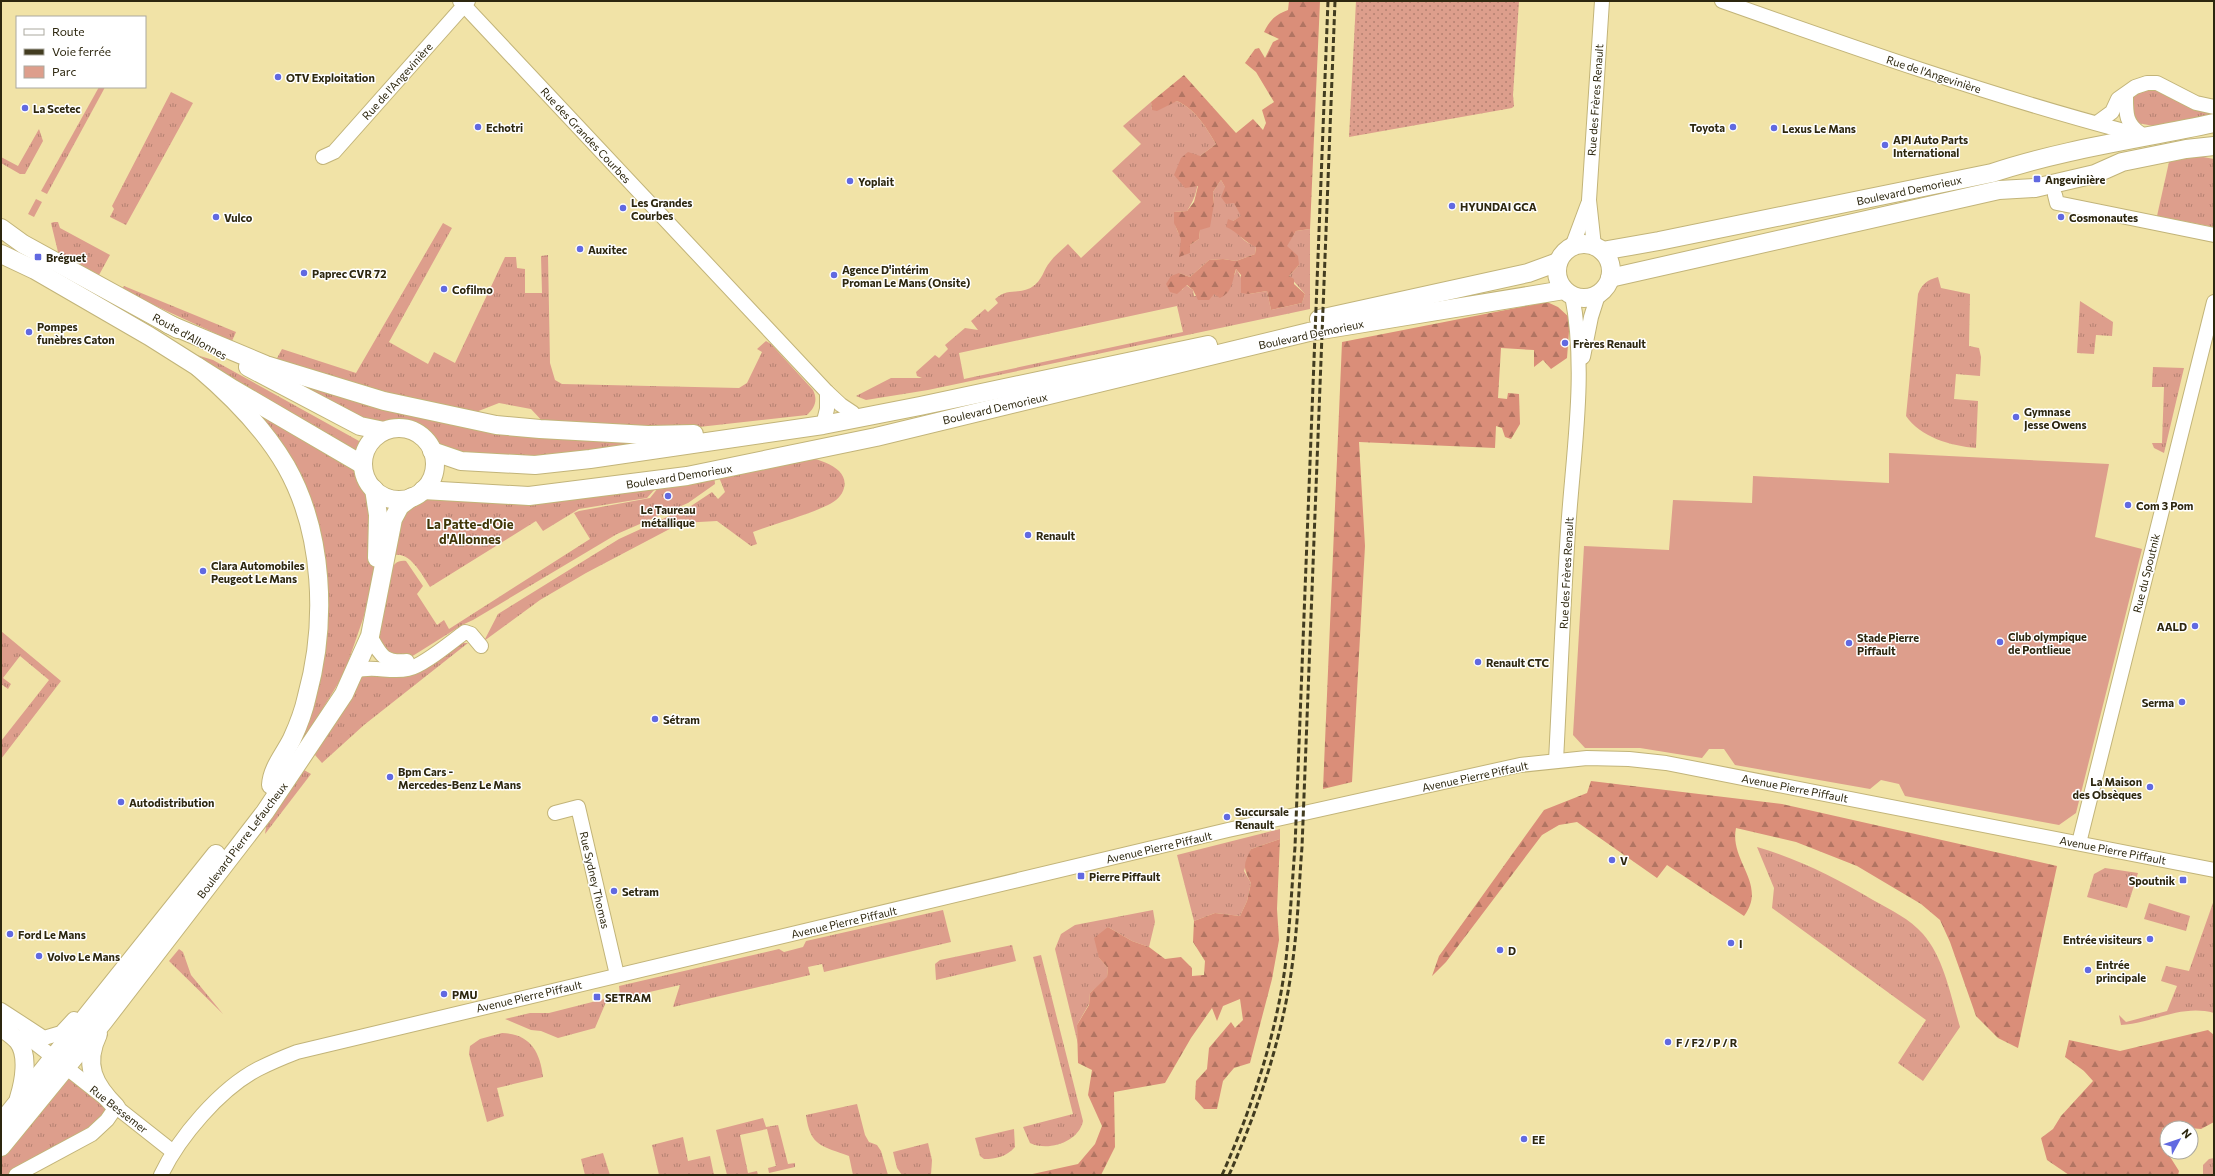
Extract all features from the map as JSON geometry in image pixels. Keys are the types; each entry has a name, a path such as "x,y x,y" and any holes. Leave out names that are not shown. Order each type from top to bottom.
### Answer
{"main road":[{"name":"Boulevard Demorieux","path":"1598,248 1659,241 1977,176 2088,146 2140,134 2214,123"},
{"name":"Boulevard Demorieux","path":"1610,278 1999,190 2035,188 2094,174 2122,162 2186,148 2214,146"},
{"name":"Route d'Allonnes","path":"1,228 23,244 168,324 360,426 384,431"},
{"path":"1586,244 1598,248 1610,264 1610,278 1606,288 1598,295 1583,299 1568,292 1558,279 1558,262 1563,254 1572,247 1586,244"},
{"name":"Route d'Allonnes","path":"1,254 48,277 159,341 233,389 363,465"},
{"name":"Boulevard Demorieux","path":"432,451 461,461 535,465 590,459 920,406 1528,273 1558,262"},
{"name":"Boulevard Demorieux","path":"418,493 529,496 687,476 876,437 1309,332 1568,292"},
{"path":"168,324 266,365 384,401 496,425 540,430 648,435 687,435 824,422 853,413 920,406"},
{"path":"198,366 229,394 262,432 286,467 303,508 314,545 318,590 317,646 307,697 292,739 272,775 271,785"},
{"path":"404,428 412,431 424,439 432,451 434,471 418,493 398,500 385,497 374,489 366,478 363,465 364,455 371,441 384,431 404,428"},
{"name":"Boulevard Pierre Lefaucheux","path":"1,1147 59,1062 162,921 291,760 344,674 364,616 378,554 378,515 374,489"},
{"name":"Boulevard Pierre Lefaucheux","path":"1,1123 18,1102 104,1021 265,812 344,694 370,636 394,519 400,506 418,493"},
{"path":"104,1021 92,1048 93,1073 98,1087 116,1107"},
{"path":"1,1027 18,1041 22,1050 23,1078 18,1102"}],"street":[{"name":"Rue des Frères Renault","path":"1598,248 1589,200 1602,1"},
{"name":"Rue de l'Angevinière","path":"1722,1 1851,47 2005,97 2124,131 2140,134"},
{"name":"Rue de l'Angevinière","path":"323,157 334,152 463,2"},
{"name":"Rue des Grandes Courbes","path":"463,2 827,392 841,405 853,413"},
{"path":"2097,123 2108,116 2118,99 2142,84 2157,84 2196,102 2214,107"},
{"path":"2126,95 2126,114 2128,123 2140,134"},
{"path":"2054,195 2057,203 2214,235"},
{"name":"Rue des Frères Renault","path":"1572,247 1589,200"},
{"name":"Rue des Frères Renault","path":"1556,761 1568,530 1578,384 1576,317 1568,292"},
{"name":"Rue des Frères Renault","path":"1578,384 1591,317 1598,295"},
{"name":"Rue du Spoutnik","path":"2079,843 2214,302"},
{"path":"824,422 827,392"},
{"path":"355,671 366,668 409,669 422,663 465,632 471,634 482,646"},
{"path":"370,636 379,654 392,661 408,661 439,650"},
{"name":"Avenue Pierre Piffault","path":"161,1175 172,1151 217,1099 256,1070 297,1052 1236,828 1520,765 1587,758 1628,759 1666,763 2214,870"},
{"name":"Rue Sydney Thomas","path":"555,813 578,807 617,975"},
{"path":"1,1010 41,1037 57,1035 80,1012 136,940 162,921"},
{"name":"Rue Bessemer","path":"1,1016 172,1151"},
{"path":"16,1175 35,1163 92,1134 104,1123 116,1107"},
{"path":"21,1175 35,1163"}],"green space":[{"path":"1289,1 1320,1 1310,229 1296,231 1287,246 1298,256 1299,265 1289,276 1294,279 1294,284 1305,294 1302,303 1271,310 1267,291 1249,294 1241,293 1241,275 1236,269 1230,289 1220,298 1214,294 1209,300 1198,300 1193,290 1187,285 1177,294 1170,292 1166,284 1171,276 1179,273 1190,277 1209,260 1223,259 1236,261 1255,254 1256,247 1226,227 1228,219 1233,221 1241,216 1234,203 1226,204 1221,197 1225,187 1221,180 1213,192 1214,204 1210,227 1200,230 1199,239 1190,245 1190,253 1179,257 1181,239 1174,223 1174,212 1187,211 1194,202 1198,186 1185,188 1174,175 1181,158 1188,152 1200,156 1216,144 1200,119 1184,105 1177,101 1157,111 1152,110 1151,102 1184,75 1236,133 1253,119 1263,130 1266,123 1262,110 1274,102 1256,72 1245,63 1255,49 1259,48 1265,58 1273,42 1279,39 1264,32 1273,18 1288,10"},
{"path":"1356,1 1519,1 1513,95 1514,106 1512,108 1349,137"},
{"path":"2142,84 2214,107 2214,118 2164,128 2138,123 2126,102"},
{"path":"98,88 104,88 47,194 41,191"},
{"path":"171,92 193,103 126,225 110,217 114,209 112,206"},
{"path":"1177,101 1195,114 1216,144 1200,156 1198,185 1191,205 1187,211 1174,212 1176,227 1182,239 1190,245 1199,239 1200,230 1214,204 1213,192 1221,180 1242,216 1233,221 1236,230 1247,243 1256,246 1255,254 1236,261 1223,259 1209,260 1190,277 1179,273 1182,290 1186,285 1193,290 1194,296 1214,294 1235,274 1236,269 1249,294 1267,291 1271,310 1302,303 1305,294 1289,276 1299,265 1286,246 1296,231 1310,229 1310,309 928,390 866,400 856,396 891,378 922,378 917,376 916,372 935,355 939,358 948,349 945,345 965,328 978,330 971,321 985,309 988,312 998,303 995,299 1004,293 1023,291 1036,284 1052,259 1068,244 1081,258 1141,202 1112,171 1141,144 1123,126 1151,102 1152,110","holes":["1177,306 1183,332 964,379 959,353"]},
{"path":"39,129 43,141 25,174 20,174 1,163 1,157 18,166"},
{"path":"2198,156 2214,159 2214,227 2157,216 2169,162"},
{"path":"36,199 42,202 34,217 28,214"},
{"path":"58,222 60,228 110,255 99,275 58,252 51,223"},
{"path":"443,223 452,228 389,342 428,364 434,352 455,363 505,257 516,257 517,268 525,269 525,293 542,293 541,256 548,255 550,363 555,380 562,384 739,388 747,383 762,352 757,349 766,341 771,344 813,390 815,394 814,407 807,415 672,430 545,424 531,409 499,403 476,412 401,397 276,360 282,349 356,373"},
{"path":"1938,277 1941,288 1970,294 1969,346 1979,348 1981,357 1980,376 1956,374 1954,399 1978,401 1976,448 1947,443 1928,435 1919,430 1906,416 1918,294 1925,283"},
{"path":"124,286 236,332 232,341 121,290"},
{"path":"2080,301 2113,322 2112,336 2096,335 2094,354 2077,353"},
{"path":"1547,302 1558,307 1570,318 1567,358 1551,369 1543,360 1534,367 1534,350 1501,348 1498,398 1507,399 1508,393 1519,394 1520,424 1511,439 1505,437 1502,428 1496,426 1495,448 1359,442 1365,546 1352,782 1323,789 1342,342"},
{"path":"211,340 266,365 496,425 687,435 707,433 639,452 461,461 429,444 419,434 412,431 398,428 384,431"},
{"path":"187,352 213,360 368,446 363,465 369,484 378,554 364,616 344,674 291,760 292,739 318,591 286,467"},
{"path":"2153,367 2184,368 2164,453 2154,448 2152,443 2162,443 2164,387 2152,387"},
{"name":"Stade Pierre Piffault","path":"1889,453 2109,464 2095,537 2142,549 2076,813 2059,825 1905,796 1899,784 1881,780 1870,789 1735,765 1724,749 1709,749 1702,758 1640,748 1585,748 1573,735 1584,546 1669,550 1673,500 1752,503 1753,476 1889,483"},
{"path":"796,454 820,460 836,468 844,480 844,488 838,498 819,509 753,532 757,544 751,546 717,521 681,523 586,573 540,600 484,641 498,614 619,539 691,506 712,492 718,499 725,492 716,470"},
{"path":"714,474 715,484 688,503 617,534 473,620 462,625 411,657 394,656 378,642 390,571 394,564 398,562 406,561 423,586 417,594 437,625 444,620 449,629 590,539 574,513 650,498 658,488"},
{"path":"655,489 647,498 579,509 543,531 536,521 430,587 414,564 404,556 392,556 393,519 412,497"},
{"path":"1,631 61,681 1,759 1,741 49,680 20,656 3,678 11,684 8,689 1,684"},
{"path":"461,643 468,643 364,725 322,763 315,755 317,743 358,677 386,670"},
{"path":"304,770 311,774 265,834 268,814"},
{"path":"1591,781 1782,804 2057,866 2018,1048 1998,1038 1976,1016 1950,942 1940,920 1921,904 1857,866 1796,842 1736,828 1735,840 1752,893 1750,904 1744,916 1667,865 1657,878 1577,822 1559,825 1542,835 1446,962 1432,976 1439,956 1544,810 1587,793"},
{"path":"1280,829 1280,839 1251,849 1244,871 1251,883 1247,901 1240,916 1215,913 1194,921 1177,855"},
{"path":"1280,839 1277,909 1279,940 1272,979 1250,1063 1234,1068 1223,1081 1217,1109 1204,1109 1195,1099 1196,1081 1207,1069 1209,1048 1231,1022 1235,1028 1243,1020 1240,999 1223,1006 1217,1021 1212,1008 1191,1038 1165,1083 1114,1092 1115,1147 1101,1175 1028,1175 1078,1164 1095,1144 1102,1126 1088,1095 1092,1070 1078,1063 1077,1025 1089,1005 1090,993 1107,977 1108,968 1099,958 1094,938 1108,927 1132,941 1149,947 1165,959 1181,957 1192,968 1192,976 1204,975 1205,961 1193,942 1194,921 1215,913 1240,916 1247,901 1251,883 1246,874 1245,863 1251,849"},
{"path":"1757,847 1788,857 1831,877 1906,919 1923,934 1942,966 1960,1027 1923,1081 1898,1063 1926,1020 1772,908 1774,888"},
{"path":"2105,868 2138,873 2127,908 2087,897 2094,874"},
{"path":"2214,900 2214,1013 2202,1011 2179,1012 2133,1024 2121,1025 2119,1015 2126,1022 2167,1011 2177,986 2161,981 2166,966 2189,971"},
{"path":"2149,903 2190,916 2186,931 2144,919"},
{"path":"943,910 951,942 824,972 822,964 808,967 810,975 673,1007 680,985 606,1002 595,1028 558,1038 541,1031 531,1030 505,1019 530,1013 549,1013 620,995 619,986 779,949 784,952 803,947 806,941"},
{"path":"1153,910 1155,922 1149,947 1132,941 1108,927 1099,958 1108,968 1107,978 1090,993 1089,1004 1077,1025 1078,1044 1055,949 1061,934 1075,925"},
{"path":"1012,945 1016,961 936,980 935,964 940,960"},
{"path":"179,949 183,952 191,975 223,1014 169,961"},
{"path":"1041,955 1083,1121 1076,1135 1069,1140 1054,1146 1037,1146 1030,1143 1023,1127 1073,1114 1033,957"},
{"path":"2208,1030 2214,1035 2214,1122 2201,1129 2199,1129 2199,1120 2159,1120 2159,1160 2172,1160 2179,1171 2178,1175 2069,1175 2047,1160 2041,1138 2053,1129 2061,1116 2093,1081 2084,1071 2065,1057 2069,1040 2120,1051"},
{"path":"502,1033 520,1037 532,1046 539,1059 543,1077 497,1088 504,1116 487,1122 469,1054 470,1046 480,1039"},
{"path":"66,1067 116,1107 107,1120 16,1175 1,1175 1,1147"},
{"path":"857,1104 865,1135 869,1142 877,1145 881,1151 888,1175 853,1175 849,1156 819,1144 811,1134 806,1115"},
{"path":"763,1118 766,1127 778,1125 788,1164 795,1163 795,1167 769,1173 768,1168 776,1166 767,1129 740,1135 748,1173 757,1171 758,1175 727,1175 716,1130"},
{"path":"1014,1129 1015,1147 1012,1150 993,1159 984,1159 980,1156 975,1138"},
{"path":"683,1137 688,1161 710,1156 714,1175 659,1175 652,1145"},
{"path":"928,1143 932,1160 931,1175 902,1175 897,1168 893,1152"},
{"path":"603,1153 610,1175 585,1175 581,1159"},
{"path":"2214,1158 2214,1175 2203,1175 2203,1165 2209,1159"}],"railway":[{"path":"1222,1175 1233,1150 1262,1070 1276,1015 1286,960 1295,847 1328,1"},
{"path":"1229,1175 1260,1096 1277,1042 1289,987 1296,931 1302,847 1335,1"}],"place":[{"name":"OTV Exploitation","path":"278,77"},
{"name":"La Scetec","path":"25,108"},
{"name":"Echotri","path":"478,127"},
{"name":"Toyota","path":"1733,127"},
{"name":"Lexus Le Mans","path":"1774,128"},
{"name":"API Auto Parts International","path":"1885,145"},
{"name":"Angevinière","path":"2037,179"},
{"name":"Yoplait","path":"850,181"},
{"name":"HYUNDAI GCA","path":"1452,206"},
{"name":"Les Grandes Courbes","path":"623,208"},
{"name":"Vulco","path":"216,217"},
{"name":"Cosmonautes","path":"2061,217"},
{"name":"Auxitec","path":"580,249"},
{"name":"Bréguet","path":"38,257"},
{"name":"Paprec CVR 72","path":"304,273"},
{"name":"Agence D'intérim Proman Le Mans (Onsite)","path":"834,275"},
{"name":"Cofilmo","path":"444,289"},
{"name":"Pompes funèbres Caton","path":"29,332"},
{"name":"Frères Renault","path":"1565,343"},
{"name":"Gymnase Jesse Owens","path":"2016,417"},
{"name":"Le Taureau métallique","path":"668,496"},
{"name":"Com 3 Pom","path":"2128,505"},
{"name":"Renault","path":"1028,535"},
{"name":"Clara Automobiles Peugeot Le Mans","path":"203,571"},
{"name":"AALD","path":"2195,626"},
{"name":"Club olympique de Pontlieue","path":"2000,642"},
{"name":"Stade Pierre Piffault","path":"1849,643"},
{"name":"Renault CTC","path":"1478,662"},
{"name":"Serma","path":"2182,702"},
{"name":"Sétram","path":"655,719"},
{"name":"Bpm Cars - Mercedes-Benz Le Mans","path":"390,777"},
{"name":"La Maison des Obsèques","path":"2150,787"},
{"name":"Autodistribution","path":"121,802"},
{"name":"Succursale Renault","path":"1227,817"},
{"name":"V","path":"1612,860"},
{"name":"Pierre Piffault","path":"1081,876"},
{"name":"Spoutnik","path":"2183,880"},
{"name":"Setram","path":"614,891"},
{"name":"Ford Le Mans","path":"10,934"},
{"name":"Entrée visiteurs","path":"2150,939"},
{"name":"I","path":"1731,943"},
{"name":"D","path":"1500,950"},
{"name":"Volvo Le Mans","path":"39,956"},
{"name":"Entrée principale","path":"2088,970"},
{"name":"PMU","path":"444,994"},
{"name":"SETRAM","path":"597,997"},
{"name":"F / F2 / P / R","path":"1668,1042"},
{"name":"EE","path":"1524,1139"}],"district":[{"name":"La Patte-d'Oie d'Allonnes","path":"470,532"}]}
